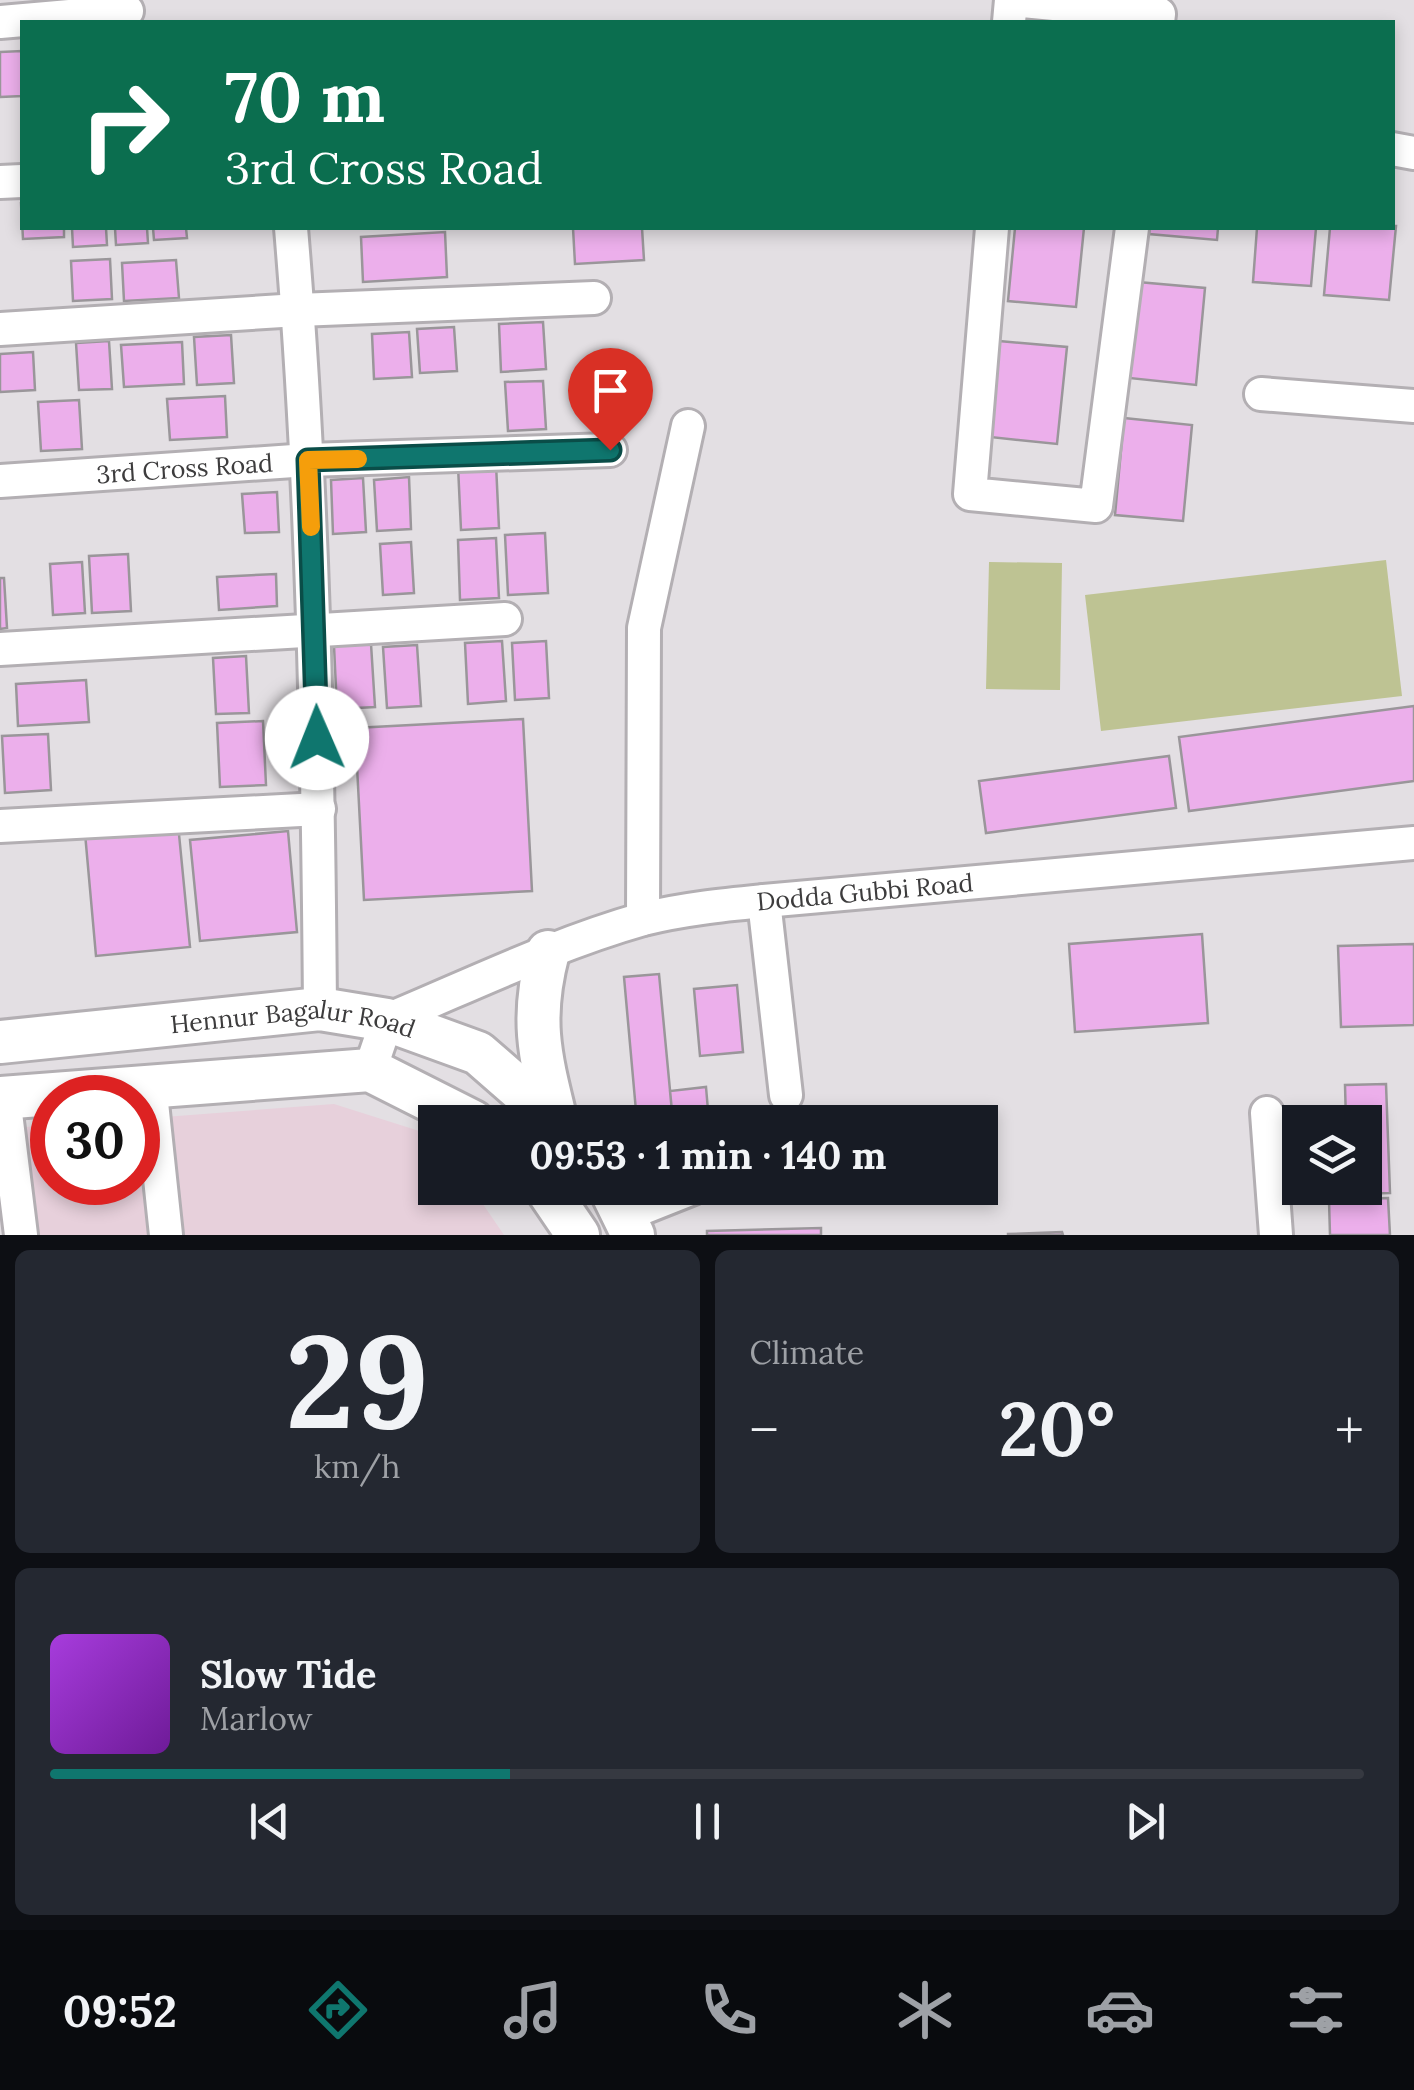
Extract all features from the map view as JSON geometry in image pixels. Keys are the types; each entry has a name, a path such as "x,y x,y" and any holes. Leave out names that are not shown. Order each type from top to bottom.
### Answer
{"main road":[{"path":"548,952 536,1012 538,1043 552,1105"},
{"name":"Hennur Bagalur Road","path":"0,1042 320,1008 387,1020 478,1053 537,1105"},
{"name":"Hennur Bagalur Road","path":"160,1083 370,1070 439,1105"},
{"name":"Hennur Bagalur Road","path":"2,1098 30,1095"},
{"path":"558,1205 578,1235"}],"street":[{"path":"1009,20 1011,0 1159,14 1158,20"},
{"path":"25,20 127,12"},
{"path":"291,230 308,460 315,631 320,1008"},
{"path":"992,230 970,494 1096,506 1132,230"},
{"path":"0,329 298,310 594,298"},
{"path":"1261,394 1414,406"},
{"path":"643,920 644,628 688,426"},
{"name":"3rd Cross Road","path":"0,481 308,460 610,450"},
{"path":"0,649 505,619"},
{"path":"0,826 319,809"},
{"name":"Dodda Gubbi Road","path":"387,1020 548,952 643,920 697,908 1414,844"},
{"path":"764,901 786,1096"},
{"path":"370,1070 387,1020"},
{"path":"2,1098 21,1235"},
{"path":"1267,1113 1276,1235"},
{"path":"160,1178 166,1235"}],"shaded area":[{"path":"334,1104 418,1131 418,1205 484,1205 504,1235 4,1235 0,1129 30,1127 30,1205 160,1205 160,1117"}],"green space":[{"path":"1386,560 1402,696 1101,731 1085,595"},
{"path":"989,562 1062,563 1060,690 986,689"}],"building":[{"path":"20,51 20,96 0,97 0,52"},
{"path":"1396,226 1389,300 1324,295 1330,230 1395,230"},
{"path":"22,230 64,230 64,237 23,239"},
{"path":"72,230 106,230 107,245 73,247"},
{"path":"115,230 147,230 148,243 116,245"},
{"path":"153,230 186,230 187,238 154,240"},
{"path":"573,230 642,230 644,260 575,264"},
{"path":"1015,230 1084,230 1076,307 1008,301"},
{"path":"1150,230 1218,230 1217,240 1149,234"},
{"path":"1257,230 1316,230 1311,286 1253,282"},
{"path":"445,232 447,277 363,282 361,237"},
{"path":"110,259 112,299 73,301 71,261"},
{"path":"176,260 179,298 124,301 122,263"},
{"path":"1138,282 1205,288 1196,385 1129,378"},
{"path":"543,322 546,369 501,372 499,324"},
{"path":"454,327 457,371 420,373 417,329"},
{"path":"409,332 412,377 374,379 372,334"},
{"path":"231,335 234,383 197,385 194,337"},
{"path":"109,341 112,389 79,390 76,343"},
{"path":"999,341 1067,347 1057,444 990,437"},
{"path":"182,342 184,384 124,387 121,345"},
{"path":"33,352 35,390 0,392 0,354"},
{"path":"543,381 546,429 508,431 505,382"},
{"path":"225,396 227,437 170,440 167,399"},
{"path":"79,400 82,449 41,451 38,402"},
{"path":"1124,418 1192,425 1183,521 1115,515"},
{"path":"496,464 499,528 461,530 458,466"},
{"path":"409,477 411,529 377,531 374,480"},
{"path":"363,478 366,532 333,534 331,480"},
{"path":"277,492 279,532 245,533 242,494"},
{"path":"545,533 548,593 508,595 505,535"},
{"path":"496,538 499,598 460,600 458,540"},
{"path":"411,542 414,593 383,595 380,544"},
{"path":"128,554 131,611 92,613 89,556"},
{"path":"82,562 85,613 53,615 50,564"},
{"path":"276,574 277,606 219,610 217,577"},
{"path":"0,578 4,578 7,628 0,629"},
{"path":"502,641 506,701 468,704 465,643"},
{"path":"546,641 549,698 515,700 512,643"},
{"path":"371,644 375,707 337,709 334,646"},
{"path":"417,645 421,706 387,708 383,647"},
{"path":"246,656 249,713 216,714 213,658"},
{"path":"86,680 89,722 18,726 16,684"},
{"path":"1414,706 1414,781 1189,811 1179,737"},
{"path":"523,719 532,891 364,900 355,728"},
{"path":"263,721 266,785 220,787 217,723"},
{"path":"48,734 51,790 5,793 2,736"},
{"path":"1169,756 1176,808 986,833 979,781"},
{"path":"178,824 190,947 96,956 85,833"},
{"path":"288,831 297,932 200,941 190,840"},
{"path":"1202,934 1208,1023 1075,1032 1069,944"},
{"path":"1414,944 1414,1025 1341,1027 1338,946"},
{"path":"659,974 671,1105 635,1105 624,977"},
{"path":"737,985 743,1052 700,1056 694,989"},
{"path":"1386,1084 1390,1193 1382,1193 1382,1105 1346,1105 1345,1085"},
{"path":"706,1087 708,1105 671,1105 670,1091"},
{"path":"1382,1198 1388,1198 1390,1235 1330,1235 1329,1205 1382,1205"},
{"path":"821,1228 821,1235 707,1235 707,1231"},
{"path":"1008,1234 1063,1235 1008,1235"}],"slow traffic":[{"path":"311,527 308,460 358,459"}],"route":[{"path":"317,738 308,460 610,450"}]}
